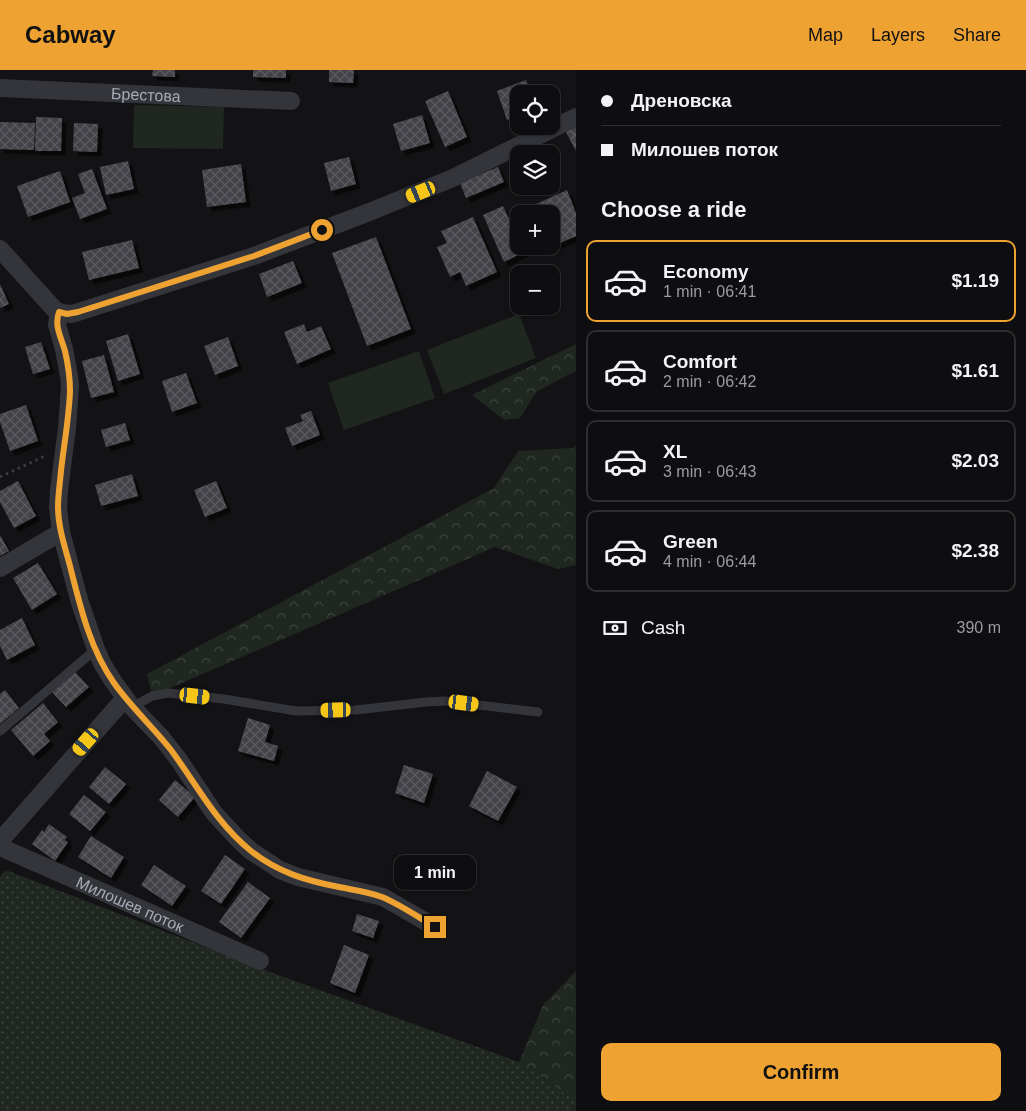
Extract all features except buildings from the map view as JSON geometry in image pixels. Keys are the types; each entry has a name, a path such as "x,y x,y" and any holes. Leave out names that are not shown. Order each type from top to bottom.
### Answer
{"street":[{"name":"Брестова","path":"0,88 291,101"},
{"path":"0,249 46,301 59,312 67,314 78,312 263,252 372,211 453,178 576,117"},
{"path":"59,312 57,326 70,376 70,396 59,490 58,508 61,532 80,603 96,649 113,681 128,702 161,737 179,760 214,813 251,851 280,870 298,877 383,897 435,927"},
{"path":"0,568 61,532"},
{"path":"0,841 128,702"},
{"name":"Милошев поток","path":"0,847 260,961"}],"lane":[{"path":"0,731 96,649"},
{"path":"128,702 168,693 224,699 296,711 356,710 445,701 538,712"}],"path":[{"path":"0,477 64,446"}],"green space":[{"path":"134,105 224,107 223,149 133,148"},
{"path":"519,315 536,358 444,394 427,350"},
{"path":"576,344 576,371 536,392 520,418 504,420 472,395"},
{"path":"419,351 435,398 344,430 328,383"},
{"path":"576,446 576,565 558,569 495,547 152,696 147,674 494,488 518,451 573,448"},
{"path":"6,870 259,968 519,1062 576,1101 576,1111 0,1111 0,877"},
{"path":"576,971 576,1101 519,1062 543,1005"}],"route":[{"path":"322,230 254,256 72,314 59,312 57,326 70,376 67,428 59,490 58,508 61,532 80,603 102,663 132,707 148,722 179,760 214,813 239,840 251,851 280,870 324,884 383,897 435,927"}]}
